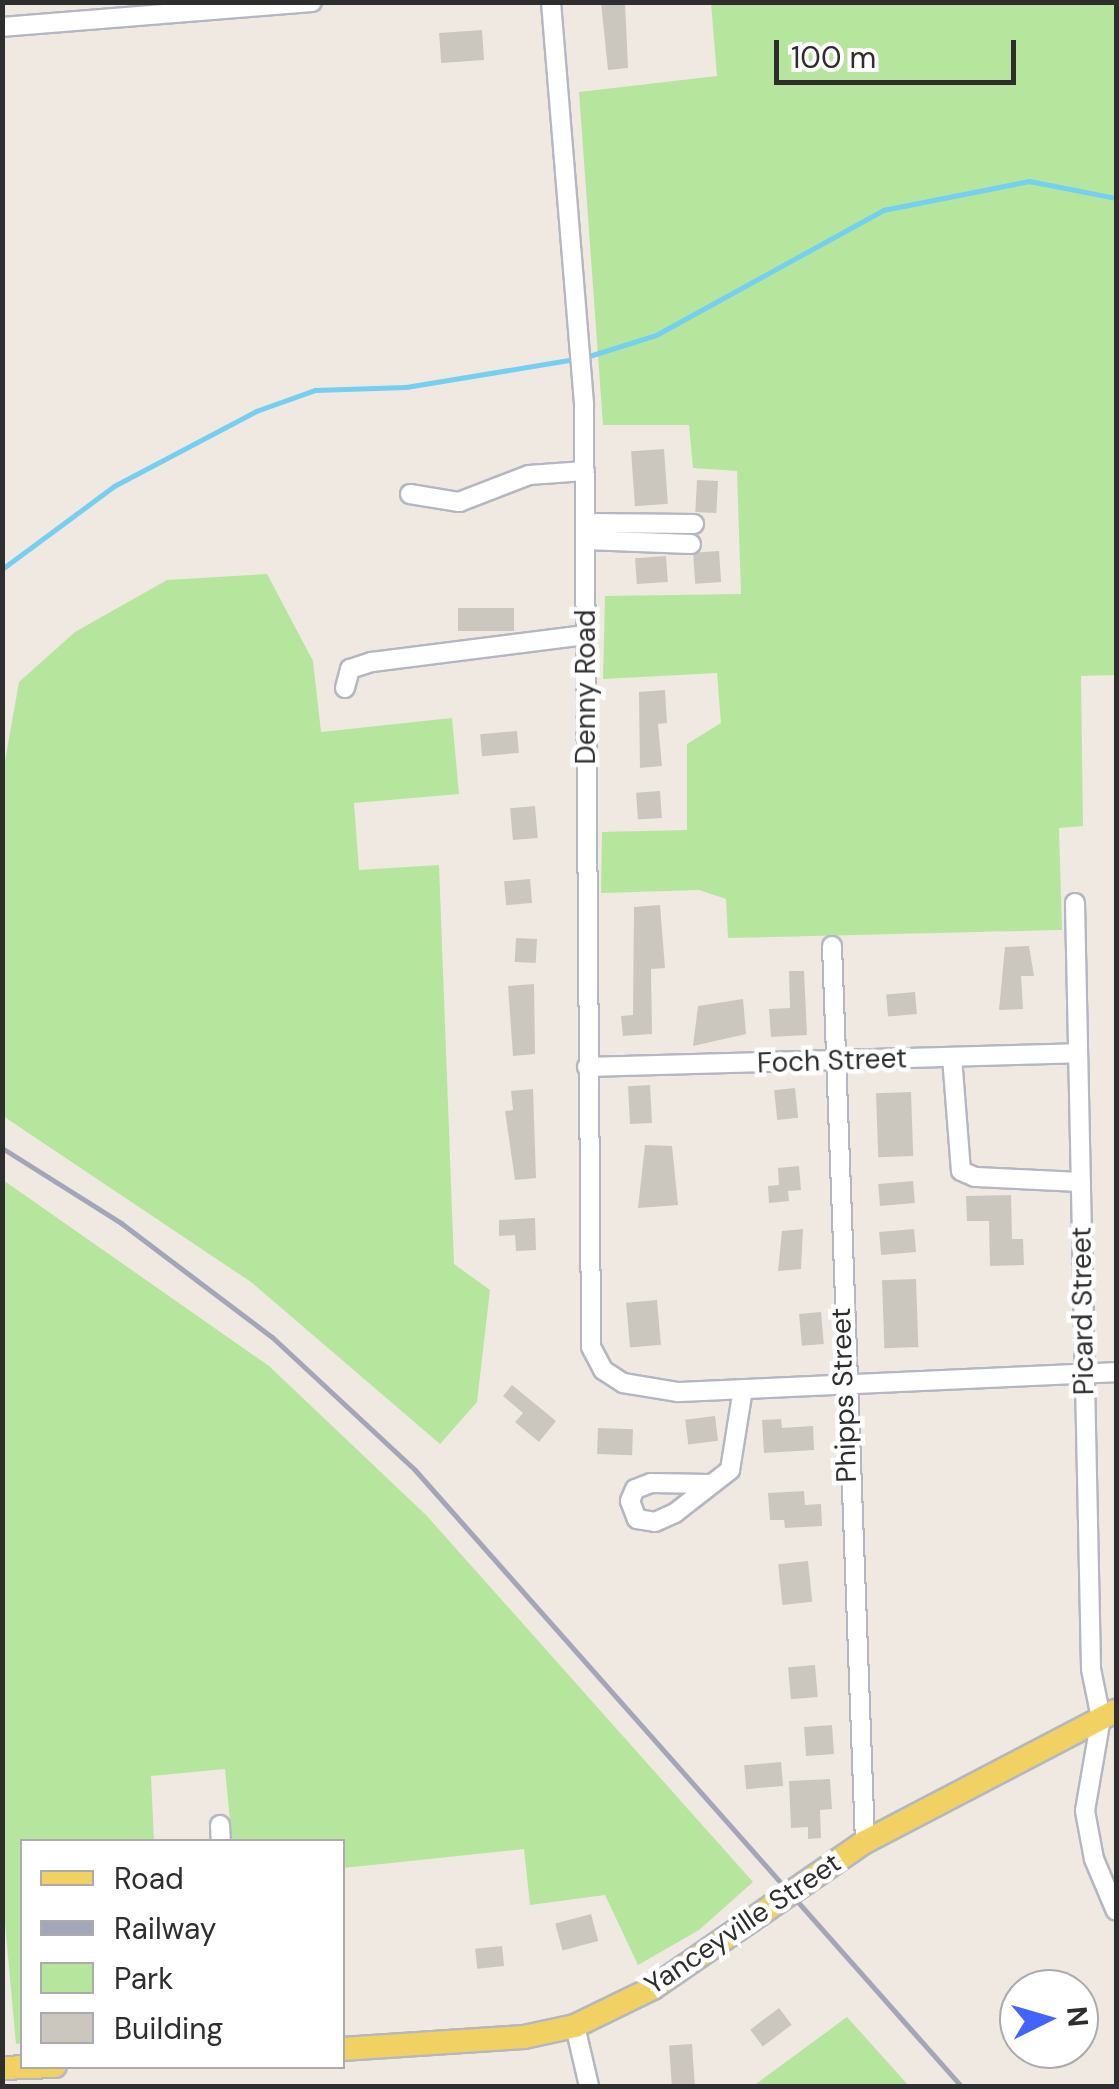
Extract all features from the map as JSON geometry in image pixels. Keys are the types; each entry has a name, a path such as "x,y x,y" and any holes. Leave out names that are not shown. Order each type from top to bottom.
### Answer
{"main road":[{"name":"Yanceyville Street","path":"345,2049 524,2037 575,2026 653,1988 865,1842 1109,1714"}],"street":[{"path":"2,27 312,2"},
{"name":"Denny Road","path":"551,2 580,322 585,471 587,1324 603,1370 645,1390 743,1389"},
{"path":"410,494 460,502 529,475 585,471"},
{"path":"585,532 694,524"},
{"path":"585,532 690,544"},
{"path":"346,688 350,669 372,662 586,636"},
{"name":"Picard Street","path":"1075,903 1091,1669 1109,1714"},
{"name":"Phipps Street","path":"832,946 843,1384 865,1842"},
{"name":"Foch Street","path":"588,1068 1077,1053"},
{"path":"952,1057 962,1171 975,1177 1080,1182"},
{"path":"710,1484 730,1470 736,1453 743,1389 1116,1372"},
{"path":"1109,1714 1085,1810 1094,1858 1116,1911"},
{"path":"575,2026 589,2086"}],"green space":[{"path":"711,3 1116,3 1116,675 1081,676 1083,826 1059,828 1062,930 728,938 726,899 699,890 601,893 602,832 687,830 687,744 721,723 717,673 603,679 605,596 741,594 737,471 693,468 689,425 603,425 579,92 717,76"},
{"path":"267,574 313,661 321,732 452,718 459,794 354,803 359,870 439,865 454,1264 490,1290 477,1402 440,1444 251,1282 3,1116 2,778 19,682 75,632 167,580"},
{"path":"3,1180 269,1366 426,1515 753,1882 699,1930 638,1965 605,1895 530,1905 524,1849 345,1868 345,1839 232,1839 225,1769 151,1776 154,1839 20,1839 20,2043 16,2044 2,1890"},
{"path":"847,2017 909,2086 753,2086"}],"building":[{"path":"601,2 625,2 628,68 608,70"},
{"path":"482,30 484,60 441,63 439,33"},
{"path":"664,449 668,504 635,506 631,451"},
{"path":"697,480 718,481 716,513 695,512"},
{"path":"719,551 721,582 695,584 693,553"},
{"path":"666,556 668,582 637,584 635,558"},
{"path":"458,608 514,608 514,631 458,631"},
{"path":"665,690 667,723 658,724 662,766 640,768 639,692"},
{"path":"517,731 519,753 482,756 480,734"},
{"path":"660,791 662,818 638,820 636,793"},
{"path":"535,806 538,838 513,840 510,808"},
{"path":"530,879 532,903 506,905 504,881"},
{"path":"660,905 665,968 651,969 652,1034 623,1036 621,1016 633,1015 634,907"},
{"path":"516,938 537,939 536,963 515,962"},
{"path":"1029,946 1034,976 1021,976 1023,1009 999,1010 1005,947"},
{"path":"789,971 804,971 807,1035 771,1037 769,1009 790,1008"},
{"path":"534,984 535,1054 513,1056 508,986"},
{"path":"915,992 917,1014 888,1016 886,995"},
{"path":"743,999 746,1034 693,1046 698,1006"},
{"path":"650,1085 652,1123 630,1124 628,1086"},
{"path":"795,1088 798,1118 777,1120 774,1090"},
{"path":"533,1089 536,1178 515,1180 505,1111 513,1110 511,1091"},
{"path":"911,1092 913,1156 878,1157 876,1093"},
{"path":"645,1145 672,1146 678,1205 638,1208"},
{"path":"799,1166 801,1190 788,1191 789,1201 769,1203 768,1186 779,1185 778,1168"},
{"path":"913,1181 915,1203 880,1206 878,1184"},
{"path":"1011,1195 1012,1239 1023,1239 1024,1265 990,1266 989,1221 967,1221 966,1196"},
{"path":"535,1218 536,1250 516,1251 515,1235 499,1236 499,1220"},
{"path":"803,1229 801,1269 778,1271 782,1231"},
{"path":"914,1229 916,1252 881,1255 879,1232"},
{"path":"916,1279 918,1347 884,1348 882,1280"},
{"path":"657,1300 661,1345 630,1348 626,1303"},
{"path":"821,1312 824,1344 802,1346 799,1314"},
{"path":"512,1385 556,1421 539,1442 515,1422 523,1413 503,1396"},
{"path":"715,1416 718,1441 688,1444 685,1420"},
{"path":"781,1419 782,1428 813,1426 814,1450 764,1453 762,1420"},
{"path":"598,1428 633,1429 632,1455 597,1454"},
{"path":"804,1491 805,1505 821,1504 822,1526 785,1528 784,1520 770,1520 768,1493"},
{"path":"808,1561 812,1602 782,1605 778,1564"},
{"path":"815,1665 818,1697 791,1699 788,1667"},
{"path":"832,1725 834,1754 806,1756 804,1727"},
{"path":"781,1762 783,1786 746,1789 744,1765"},
{"path":"830,1779 832,1809 820,1810 821,1838 808,1839 808,1827 791,1828 789,1781"},
{"path":"591,1914 598,1941 563,1951 555,1924"},
{"path":"502,1946 504,1966 477,1969 475,1949"},
{"path":"779,2008 792,2025 763,2046 750,2030"},
{"path":"692,2044 695,2086 672,2086 669,2046"}],"waterway":[{"path":"586,357 656,335 883,210 1029,181 1116,198"},
{"path":"2,569 114,486 256,411 315,390 406,387 575,359"}],"railway":[{"path":"2,1148 121,1223 272,1337 415,1470 961,2086"}]}
